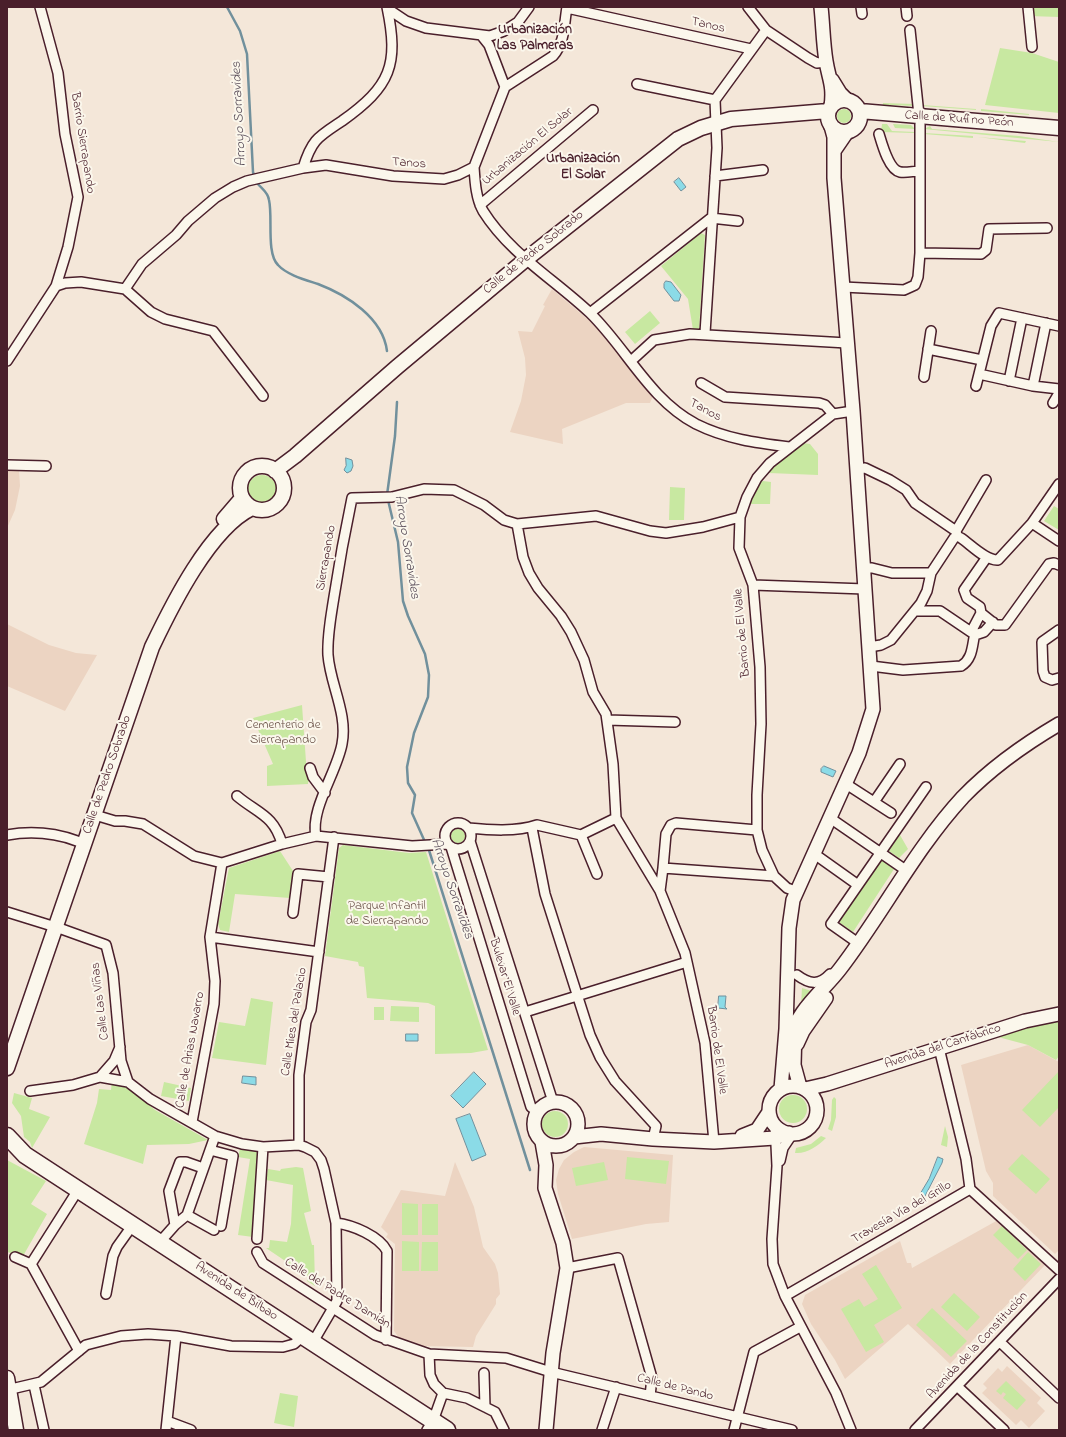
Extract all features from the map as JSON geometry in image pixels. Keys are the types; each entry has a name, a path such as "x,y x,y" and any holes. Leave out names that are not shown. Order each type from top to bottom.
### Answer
{"highway":[{"path":"7,1128 7,1136"},
{"name":"Avenida de Bilbao","path":"7,1136 25,1155 308,1339 430,1425 447,1430"},
{"name":"Avenida de Bilbao","path":"7,1150 25,1155"}],"main road":[{"path":"821,7 826,62 831,78 840,93 847,100 855,104 860,116 855,129 847,132 838,131 830,116"},
{"path":"793,1088 786,1029 789,928 792,906 813,853 846,784 863,742 871,716 873,700 853,411 834,178 834,151 830,116 832,94 831,78"},
{"path":"830,116 838,101 847,100"},
{"name":"Calle de Pedro Sobrado","path":"278,474 528,262 673,143 743,117 830,116"},
{"name":"Calle de Rufino Peón","path":"860,116 1059,128"},
{"name":"Calle de Rufino Peón","path":"920,120 1059,137"},
{"path":"834,151 847,132"},
{"path":"262,466 278,474 284,491 278,504 265,510 247,503 240,484 248,471 262,466"},
{"name":"Calle de Pedro Sobrado","path":"7,1044 95,815 152,646 175,598 199,562 227,527 242,513 247,503"},
{"name":"Calle de Pedro Sobrado","path":"7,1068 77,842 146,641 159,612 193,557 247,503"},
{"path":"793,1088 791,1037 796,1024 840,970 907,871 947,816 974,786 1022,748 1059,724"},
{"path":"793,1088 796,1024 798,892"},
{"path":"795,1047 803,1030 837,982 840,970"},
{"name":"Avenida del Cantábrico","path":"793,1088 828,1084 1025,1021 1059,1014"},
{"path":"816,1104 828,1084"},
{"path":"574,1137 578,1123 577,1117 570,1107 559,1102 553,1102 537,1111 533,1124 537,1137 542,1142 556,1147 563,1146 574,1137 601,1134 653,1139 714,1142 737,1139 745,1140 775,1138 804,1131 812,1124 817,1115 814,1097 793,1088"},
{"path":"791,1133 782,1131 772,1118 771,1101 793,1088"},
{"path":"737,1139 758,1130 772,1118"},
{"path":"578,1123 601,1134"},
{"path":"542,1142 546,1165 545,1188 563,1243 567,1268 551,1372 546,1430"},
{"path":"546,1165 556,1147"},
{"path":"8,1386 16,1430"}],"street":[{"name":"Barrio Sierrapando","path":"7,362 56,286 68,247 78,197 65,134 58,73 40,7"},
{"path":"387,8 406,21 426,28 490,36 504,31 518,22 529,7"},
{"name":"Tanos","path":"504,87 553,56 559,50 562,41 567,7 751,49"},
{"path":"748,7 766,30 808,58 817,62 826,62"},
{"path":"1028,7 1032,47"},
{"path":"303,168 309,148 321,135 377,93 387,77 392,57 393,40 387,8"},
{"path":"705,334 711,218 715,176 717,126 715,100 766,30"},
{"path":"842,287 909,289 915,285 918,277 920,253 920,120 910,30"},
{"path":"474,167 504,87 489,45 481,35"},
{"path":"637,84 715,100"},
{"name":"Urbanización El Solar","path":"480,205 593,110"},
{"path":"878,134 885,153 896,170 901,172 920,171"},
{"name":"Tanos","path":"125,289 142,264 176,235 188,221 215,198 233,186 247,181 303,168 326,165 393,176 444,179 474,167"},
{"name":"Urbanización El Solar","path":"474,167 480,205 484,212 528,262"},
{"path":"715,176 763,170"},
{"path":"590,313 711,218 738,221"},
{"path":"920,253 981,254 986,250 989,229 1047,228"},
{"name":"Tanos","path":"528,262 546,275 590,313 609,333 656,394 695,423 739,440 789,447"},
{"path":"56,286 65,283 81,282 125,289 151,312 165,319 213,331 263,396"},
{"path":"976,386 991,326 999,313 1059,326"},
{"path":"1009,381 1022,318"},
{"path":"1033,386 1046,323"},
{"path":"924,377 931,331"},
{"path":"631,361 654,340 690,334 847,343"},
{"path":"928,349 982,360"},
{"path":"979,374 1033,386 1059,389"},
{"path":"700,383 724,397 819,403 825,405 833,414"},
{"path":"1053,404 1059,393"},
{"path":"517,524 596,516 650,531 666,533 703,527 740,517 747,497 757,478 770,463 833,414 853,411"},
{"path":"7,465 46,466"},
{"path":"857,469 865,468 890,480 906,490 915,503 996,561 1002,558 1056,498 1059,484"},
{"path":"869,647 881,645 891,640 915,611 924,597 931,573 986,480"},
{"name":"Sierrapando","path":"316,836 314,821 339,758 343,742 343,724 330,672 328,653 331,617 343,539 352,498 382,496 392,497 424,489 454,490 484,505 504,520 517,524"},
{"name":"Barrio de El Valle","path":"740,517 739,548 753,585 761,700 757,830 762,850 774,876 787,888 798,892"},
{"path":"1032,523 1059,541"},
{"name":"Barrio de El Valle","path":"517,524 523,557 529,574 538,588 561,616 571,632 584,660 593,692 604,708 613,764 616,818 660,891 680,938 687,962 706,1048 714,1142"},
{"path":"987,556 964,590 967,598 998,626 1005,625 1049,564 1054,563 1059,565"},
{"path":"864,568 872,568 892,573 931,573"},
{"path":"753,585 865,589"},
{"path":"871,666 903,670 961,666 967,662 970,656 973,632 981,610"},
{"path":"915,611 940,611 973,632 984,632 993,622"},
{"path":"1059,630 1044,639 1041,646 1045,677 1052,680 1059,678"},
{"path":"607,720 675,722"},
{"path":"874,802 900,764"},
{"path":"310,768 313,777 325,793"},
{"path":"846,784 891,813"},
{"path":"797,975 808,982 822,981 831,972 842,956 855,948 831,924 926,787"},
{"path":"237,796 244,802 255,807 276,827 282,844"},
{"path":"95,815 111,820 143,824 194,856 222,863 282,844 316,836 418,847 435,844 449,845 455,849 462,848 470,835 486,829 532,828 537,825 581,835 616,818"},
{"path":"830,818 907,871"},
{"path":"660,891 666,834 668,827 671,825 676,823 757,830"},
{"path":"435,844 445,834 449,827 455,824 462,824 470,835"},
{"path":"532,828 545,894 590,1034 607,1070 615,1081 656,1126 653,1139"},
{"path":"7,835 28,833 50,834 77,842"},
{"name":"Bulevar El Valle","path":"445,834 531,1107 537,1111"},
{"name":"Bulevar El Valle","path":"470,835 553,1102"},
{"path":"581,835 597,874"},
{"name":"Calle Mies del Palacio","path":"299,1145 299,1076 305,1027 311,1010 334,837"},
{"path":"813,853 858,885"},
{"name":"Calle de Arias Navarro","path":"192,1122 214,1004 215,981 210,937 222,863"},
{"path":"663,868 774,876"},
{"path":"293,913 298,874 329,876"},
{"path":"7,912 52,926"},
{"name":"Calle Las Viñas","path":"52,926 106,945 113,973 123,1069 128,1082"},
{"path":"210,937 319,952"},
{"path":"525,1012 687,962"},
{"path":"100,1077 114,1061 120,1046"},
{"name":"Travesía Vía del Grillo","path":"785,1296 970,1189 966,1159 939,1048"},
{"path":"8,1386 34,1385 53,1374 79,1351 95,1342 121,1336 148,1334 176,1336 231,1346 283,1347 294,1344 308,1339 334,1308 337,1301 338,1289 336,1223 321,1160 311,1149 299,1145 263,1147 242,1144 215,1136 150,1099 128,1082 100,1077 72,1085 30,1091"},
{"path":"772,1118 778,1166"},
{"path":"791,1133 783,1148 778,1166 772,1239 773,1264 785,1296 800,1327 836,1392 851,1430"},
{"path":"159,1243 175,1225 188,1215 215,1136"},
{"path":"758,1139 776,1153"},
{"path":"257,1239 263,1147"},
{"path":"188,1215 217,1228 233,1156 210,1150"},
{"path":"175,1225 169,1191 180,1162 186,1162 203,1168"},
{"path":"970,1189 1059,1270"},
{"path":"31,1264 78,1190"},
{"path":"336,1223 346,1224 380,1241 387,1252 386,1340"},
{"path":"106,1294 113,1256 117,1247 132,1226"},
{"name":"Calle del Padre Damián","path":"257,1252 263,1263 375,1335 386,1340 429,1354 506,1358 551,1372"},
{"path":"15,1257 31,1264 79,1351"},
{"path":"567,1268 618,1258 652,1378 650,1396"},
{"name":"Avenida de la Constitución","path":"915,1430 958,1387 1059,1279"},
{"path":"734,1430 754,1352 800,1327"},
{"path":"176,1336 167,1426 191,1430"},
{"path":"1000,1342 1059,1398"},
{"path":"429,1354 430,1375 434,1384 442,1392 467,1398 494,1412 504,1430"},
{"name":"Calle de Pando","path":"551,1372 792,1430"},
{"path":"484,1373 486,1407"},
{"path":"34,1385 44,1430"},
{"path":"602,1430 616,1387"},
{"path":"958,1387 1004,1430"},
{"path":"430,1425 442,1392"}],"shaded area":[{"path":"552,289 605,334 653,396 650,403 626,403 562,429 563,444 510,432 521,401 526,375 525,358 518,331 532,332 545,306 543,305"},
{"path":"7,469 19,470 20,486 15,510 7,528"},
{"path":"7,624 49,645 76,653 97,655 65,711 7,686"},
{"path":"1028,1045 1059,1062 1059,1250 1055,1254 993,1196 993,1183 986,1171 961,1065"},
{"path":"584,1147 673,1155 669,1222 646,1224 572,1239 558,1194 556,1180 559,1169 564,1160 574,1152"},
{"path":"455,1162 474,1207 483,1247 495,1264 498,1273 500,1294 496,1299 496,1304 476,1336 473,1347 418,1346 399,1338 394,1331 395,1244 386,1237 388,1234 381,1227 401,1190 445,1196"},
{"path":"998,1220 1045,1265 950,1364 908,1324 845,1379 835,1360 811,1324 802,1304 805,1295 900,1241 907,1263 911,1263 912,1268"},
{"path":"1007,1366 1041,1398 1037,1403 1045,1411 1029,1428 1021,1420 1016,1425 982,1393 987,1388 983,1384 998,1368 1002,1372"}],"green space":[{"path":"1029,7 1059,7 1059,17 1029,16"},
{"path":"1000,48 1032,53 1059,62 1059,113 985,105"},
{"path":"883,103 914,104 914,106 891,105 888,110 882,111"},
{"path":"922,106 976,109 976,110"},
{"path":"844,109 849,111 851,116 849,121 844,123 839,121 837,116 839,111"},
{"path":"981,109 1029,114 1029,115 981,111"},
{"path":"882,124 887,124 892,131 915,132 881,132"},
{"path":"893,124 911,125 915,129 895,128"},
{"path":"930,126 932,129 1019,136 1059,142 924,129"},
{"path":"924,134 973,136 973,138"},
{"path":"978,137 1026,141 1025,143"},
{"path":"701,233 705,235 699,330 693,330 688,299 661,266"},
{"path":"650,311 660,323 635,344 625,332"},
{"path":"803,443 810,444 818,454 818,475 769,473 770,468"},
{"path":"262,475 272,479 276,489 272,499 262,503 252,499 248,489 252,479"},
{"path":"760,482 771,482 770,504 750,504"},
{"path":"670,487 685,488 684,520 669,520"},
{"path":"1054,506 1059,509 1059,530 1044,521"},
{"name":"Cementerio de Sierrapando","path":"302,705 307,776 310,776 310,781 308,784 267,786 267,766 273,764 253,718"},
{"path":"458,829 463,831 465,836 463,841 458,843 453,841 451,836 453,831"},
{"path":"900,835 908,849 899,858 888,849"},
{"name":"Parque Infantil de Sierrapando","path":"343,845 409,853 426,852 488,1050 471,1053 435,1054 435,1006 428,1003 367,998 364,967 359,966 358,962 325,956 339,848"},
{"path":"280,851 293,871 290,898 235,894 229,932 220,930 218,924 229,868"},
{"path":"880,861 883,861 894,869 853,932 840,923 840,920"},
{"path":"802,988 815,992 801,1005"},
{"path":"251,998 273,1002 266,1065 212,1058 219,1022 245,1026"},
{"path":"391,1006 419,1007 419,1022 390,1021"},
{"path":"374,1007 384,1007 384,1020 374,1020"},
{"path":"1059,1021 1059,1056 1056,1060 1028,1045 998,1037 1023,1029"},
{"path":"1059,1071 1059,1107 1040,1127 1022,1110"},
{"path":"112,1080 130,1089 155,1110 208,1140 189,1144 147,1145 143,1164 84,1144 97,1103 99,1089 111,1090"},
{"path":"164,1082 191,1088 189,1101 161,1096"},
{"path":"14,1093 32,1098 29,1109 50,1117 32,1148 30,1142 24,1137 21,1116 12,1103"},
{"path":"793,1095 799,1096 803,1099 806,1103 806,1115 803,1119 799,1122 793,1123 787,1122 783,1119 780,1115 779,1109 780,1103 783,1099 787,1096"},
{"path":"834,1097 836,1099 836,1117 832,1131 828,1129 831,1120 832,1100"},
{"path":"555,1111 564,1115 568,1124 564,1133 555,1137 546,1133 542,1124 546,1115"},
{"path":"945,1126 948,1137 947,1147 941,1145"},
{"path":"821,1136 826,1138 816,1147 808,1151 795,1153 796,1148 811,1144"},
{"path":"240,1149 258,1151 253,1237 238,1235 250,1159 238,1157"},
{"path":"1022,1154 1050,1179 1036,1194 1008,1169"},
{"path":"627,1157 669,1161 666,1184 625,1179"},
{"path":"7,1160 46,1181 31,1204 47,1214 23,1256 7,1252"},
{"path":"604,1162 608,1180 576,1186 572,1168"},
{"path":"296,1167 303,1168 311,1211 304,1213 312,1245 314,1245 315,1286 307,1281 309,1277 266,1248 269,1248 270,1240 287,1242 291,1224 293,1185 266,1180 268,1169 280,1171 281,1169"},
{"path":"402,1203 418,1204 418,1235 402,1235"},
{"path":"422,1204 438,1204 438,1235 422,1235"},
{"path":"1002,1226 1027,1250 1018,1259 993,1235"},
{"path":"402,1241 419,1242 419,1271 402,1271"},
{"path":"422,1242 438,1242 438,1271 421,1271"},
{"path":"1028,1252 1041,1264 1025,1281 1013,1269"},
{"path":"876,1265 902,1308 874,1325 884,1342 866,1352 841,1309 859,1299 864,1307 878,1299 862,1274"},
{"path":"954,1293 980,1317 967,1331 941,1307"},
{"path":"932,1308 967,1341 951,1357 916,1325"},
{"path":"1006,1381 1026,1400 1017,1410 1003,1398 1006,1394 1003,1392 1001,1395 996,1391"},
{"path":"280,1393 298,1396 294,1427 274,1423"}],"water":[{"path":"679,178 686,187 681,191 674,182"},
{"path":"666,281 671,282 681,295 679,301 674,301 664,288"},
{"path":"346,458 352,460 353,466 351,471 347,473 344,470 346,466"},
{"path":"824,766 836,771 833,777 821,772 821,769"},
{"path":"719,996 726,996 725,1007 727,1009 718,1008"},
{"path":"406,1034 418,1034 418,1041 406,1041"},
{"path":"474,1072 486,1084 463,1108 451,1096"},
{"path":"243,1076 256,1077 256,1085 242,1083"},
{"path":"470,1114 486,1155 472,1161 456,1119"},
{"path":"938,1157 943,1159 942,1163 924,1198 920,1194 929,1179"}],"waterway":[{"name":"Arroyo Sorravides","path":"227,7 240,31 247,54 253,172 257,183 268,197 270,207 271,244 274,259 286,272 340,294 362,309 379,328 387,351"},
{"name":"Arroyo Sorravides","path":"387,495 395,436 397,402"},
{"name":"Arroyo Sorravides","path":"388,500 398,542 403,601 425,654 429,675 428,697 414,733 407,767 408,783 415,795 412,813 425,842"},
{"name":"Arroyo Sorravides","path":"428,847 530,1170"}],"district":[{"name":"Urbanización Las Palmeras","path":"535,40"},
{"name":"Urbanización El Solar","path":"583,168"}]}
